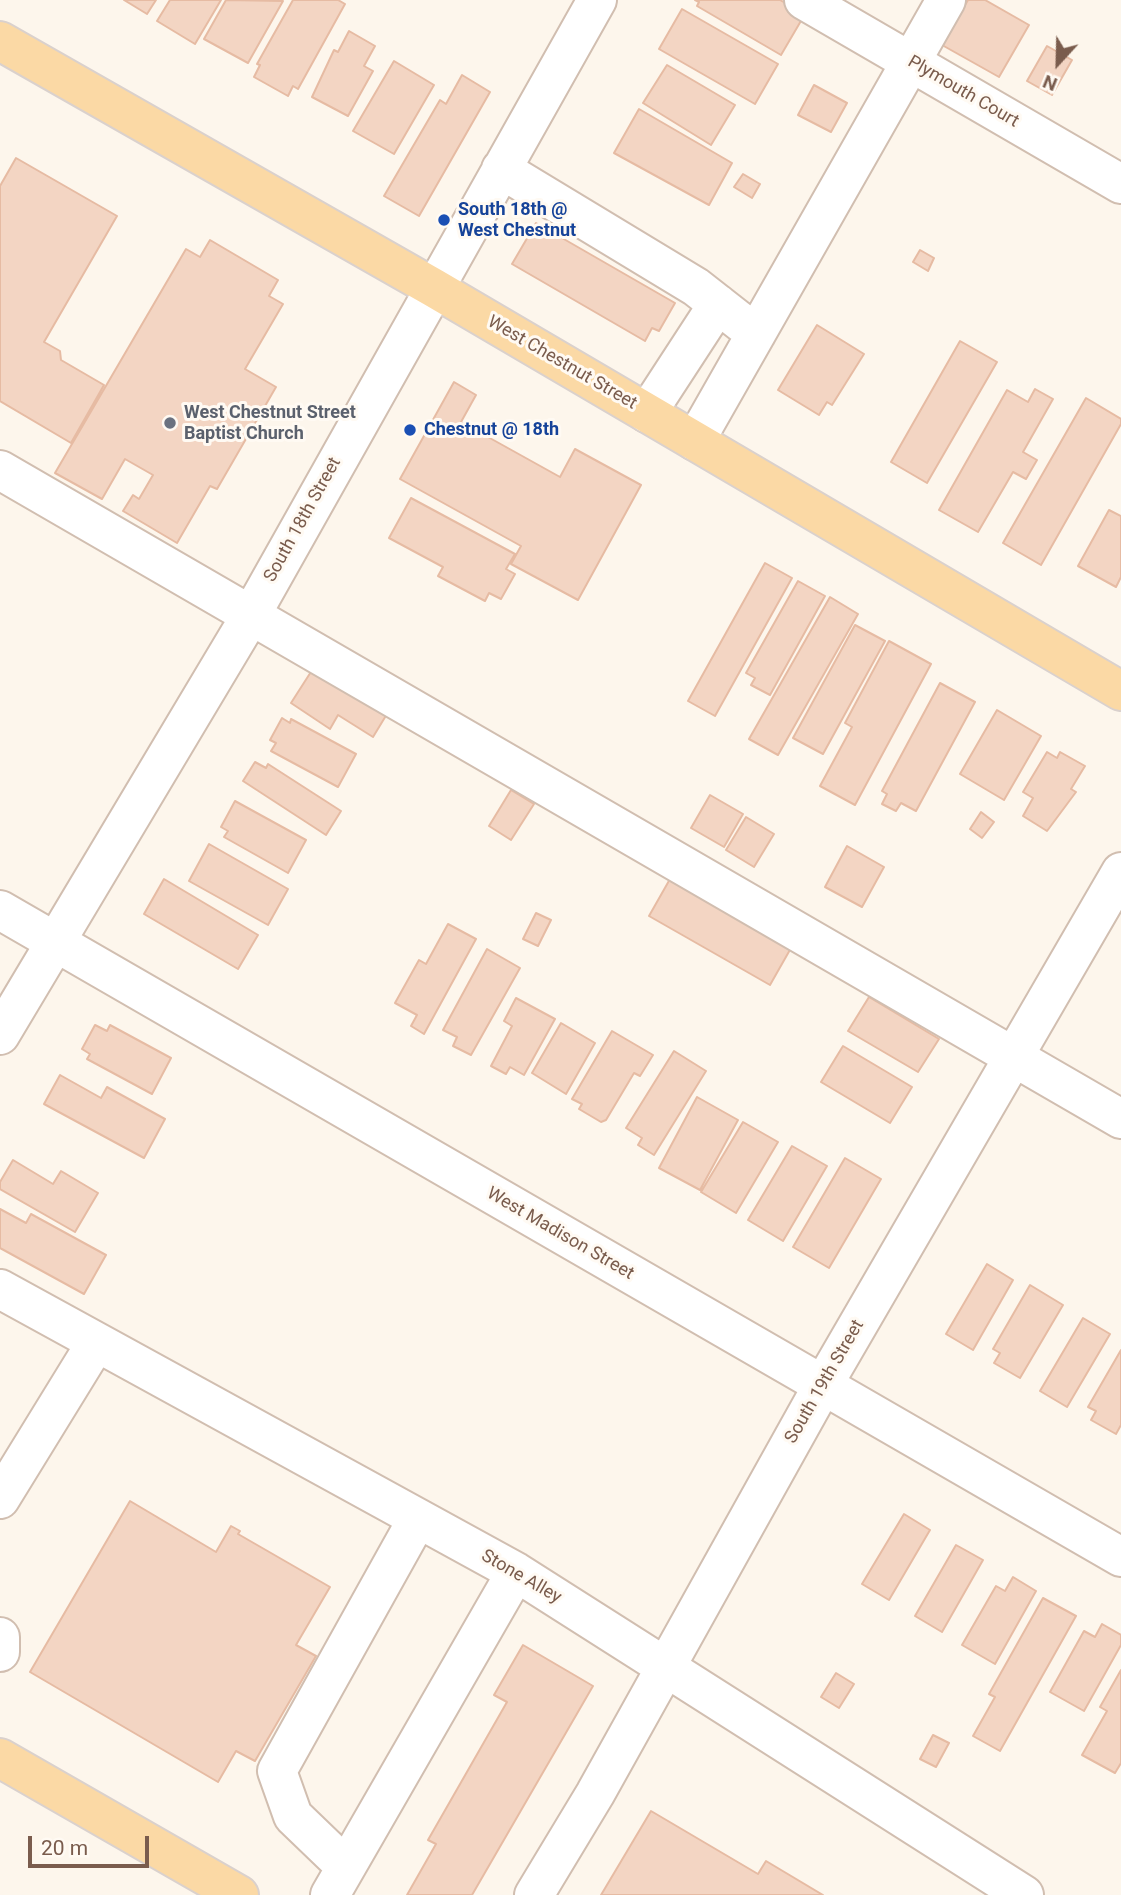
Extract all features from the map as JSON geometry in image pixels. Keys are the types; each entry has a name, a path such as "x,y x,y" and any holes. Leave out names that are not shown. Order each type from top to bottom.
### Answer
{"main road":[{"name":"West Chestnut Street","path":"0,40 434,288 1121,691"},
{"path":"0,1758 239,1895"}],"street":[{"name":"South 18th Street","path":"0,1035 251,615 597,0"},
{"name":"Plymouth Court","path":"804,0 1121,184"},
{"path":"695,441 946,0"},
{"path":"501,169 657,262 756,334"},
{"path":"648,413 718,304"},
{"path":"0,470 1121,1119"},
{"name":"South 19th Street","path":"534,1895 595,1794 665,1664 823,1385 1121,872"},
{"name":"West Madison Street","path":"0,910 1121,1557"},
{"name":"Stone Alley","path":"0,1289 516,1572 665,1664 1024,1895"},
{"path":"0,1499 96,1343"},
{"path":"418,1518 277,1771 293,1816 338,1881 516,1572"},
{"path":"0,1637 0,1652"}],"building":[{"path":"124,0 156,0 147,14"},
{"path":"170,0 221,0 195,44 157,21"},
{"path":"226,0 283,1 248,63 204,39"},
{"path":"293,0 338,0 345,4 298,89 293,86 288,96 254,77 260,65 257,64"},
{"path":"695,0 780,0 805,14 781,55 697,6 699,2"},
{"path":"968,0 985,0 1029,25 999,77 942,45"},
{"path":"682,9 778,64 755,104 659,49"},
{"path":"349,31 375,46 364,66 373,71 348,116 312,97 334,50 338,52"},
{"path":"1047,46 1072,60 1052,95 1027,81"},
{"path":"394,61 434,85 394,154 353,131"},
{"path":"667,65 735,105 711,145 643,103"},
{"path":"462,75 490,92 419,216 384,196 440,100 446,104"},
{"path":"814,85 847,103 831,132 798,115"},
{"path":"639,109 732,163 709,205 614,153"},
{"path":"16,158 117,216 44,342 60,351 61,360 104,385 71,443 0,401 0,186"},
{"path":"743,174 760,184 752,198 734,187"},
{"path":"536,223 675,303 659,331 652,328 645,341 512,264"},
{"name":"West Chestnut Street Baptist Church","path":"210,240 278,280 269,296 283,304 245,369 276,387 217,489 210,486 177,543 123,511 133,495 139,499 153,475 125,459 102,499 55,473 186,249 200,257"},
{"path":"920,250 934,258 928,271 913,262"},
{"path":"817,325 864,354 832,405 827,402 819,415 778,390"},
{"path":"960,341 997,362 927,483 891,462"},
{"path":"454,382 476,395 461,422 560,477 575,449 641,485 578,600 511,564 521,546 400,479"},
{"path":"1035,389 1053,399 1023,452 1037,460 1026,479 1013,472 978,532 939,510 1007,390 1028,402"},
{"path":"1086,398 1121,419 1121,424 1041,565 1003,543"},
{"path":"411,498 515,554 506,569 515,574 501,599 489,593 485,601 438,576 443,567 389,538"},
{"path":"1109,510 1121,516 1121,577 1116,587 1078,566"},
{"path":"765,563 792,578 715,716 688,701"},
{"path":"798,581 825,596 770,695 751,685 755,678 746,673"},
{"path":"830,597 858,614 778,755 749,739"},
{"path":"855,625 885,641 823,754 793,738"},
{"path":"889,641 931,664 855,805 820,786 852,727 845,723"},
{"path":"316,664 390,709 373,737 338,715 330,729 291,703"},
{"path":"940,683 975,702 916,811 901,803 896,811 882,804 887,794 882,791"},
{"path":"997,710 1041,736 1004,800 960,774"},
{"path":"282,718 290,723 291,719 356,754 338,787 271,751 276,743 270,740"},
{"path":"1047,752 1057,758 1060,752 1085,766 1071,789 1076,792 1047,831 1023,816 1033,798 1023,792"},
{"path":"255,762 266,768 268,764 341,811 326,835 243,781"},
{"path":"511,790 534,804 511,840 489,826"},
{"path":"710,795 743,814 724,847 691,828"},
{"path":"235,801 306,840 288,873 224,837 228,831 221,827"},
{"path":"981,812 994,822 982,838 970,829"},
{"path":"746,817 774,834 754,867 726,850"},
{"path":"209,844 288,889 268,925 189,881"},
{"path":"847,846 884,867 862,907 825,887"},
{"path":"164,879 258,935 238,969 144,914"},
{"path":"670,879 791,948 770,985 649,916"},
{"path":"536,913 551,920 538,946 523,939"},
{"path":"448,924 476,939 424,1034 411,1026 417,1015 395,1003 419,960 426,964"},
{"path":"487,949 520,968 471,1055 453,1046 457,1037 443,1030"},
{"path":"869,997 939,1039 918,1072 848,1031"},
{"path":"516,998 555,1019 524,1075 510,1067 506,1074 491,1066 512,1026 504,1021"},
{"path":"561,1023 595,1043 566,1094 532,1073"},
{"path":"95,1025 107,1031 110,1025 171,1058 152,1094 87,1059 90,1054 82,1049"},
{"path":"612,1031 653,1055 640,1076 634,1073 606,1120 601,1122 579,1109 582,1104 572,1099"},
{"path":"843,1046 912,1087 890,1123 821,1082"},
{"path":"674,1051 706,1071 654,1155 638,1145 642,1138 626,1128"},
{"path":"60,1075 101,1098 107,1087 165,1119 144,1158 44,1104"},
{"path":"697,1097 738,1120 700,1190 659,1168"},
{"path":"743,1122 778,1142 736,1213 701,1192"},
{"path":"792,1146 827,1166 783,1241 748,1220"},
{"path":"845,1158 881,1179 829,1268 793,1247"},
{"path":"13,1160 53,1184 61,1171 98,1193 75,1232 0,1189 0,1182"},
{"path":"0,1209 26,1223 31,1214 106,1255 84,1294 0,1248"},
{"path":"987,1264 1013,1280 973,1350 946,1334"},
{"path":"1030,1285 1063,1305 1020,1378 994,1363 1000,1353 993,1349"},
{"path":"1083,1318 1110,1334 1067,1407 1040,1391"},
{"path":"1121,1350 1121,1425 1116,1434 1091,1420 1096,1411 1088,1407"},
{"path":"130,1501 216,1552 231,1526 240,1531 238,1534 330,1587 296,1645 316,1656 255,1761 236,1751 218,1782 30,1672"},
{"path":"904,1514 930,1530 889,1600 862,1584"},
{"path":"956,1545 983,1560 942,1632 915,1616"},
{"path":"1013,1577 1036,1591 995,1664 962,1645 996,1586 1005,1591"},
{"path":"1043,1598 1076,1616 1000,1751 973,1736 995,1697 989,1694"},
{"path":"1102,1624 1121,1635 1121,1645 1084,1711 1050,1692 1084,1631 1095,1637"},
{"path":"523,1645 593,1686 472,1895 407,1895 436,1844 428,1840 507,1702 494,1695"},
{"path":"1121,1670 1121,1763 1115,1773 1082,1755 1107,1711 1100,1707"},
{"path":"836,1673 854,1684 839,1708 821,1697"},
{"path":"933,1735 949,1743 936,1767 920,1759"},
{"path":"651,1811 758,1874 766,1861 823,1895 601,1895"}],"place":[{"name":"South 18th @ West Chestnut","path":"444,220"},
{"name":"West Chestnut Street Baptist Church","path":"170,423"},
{"name":"Chestnut @ 18th","path":"410,430"}]}
